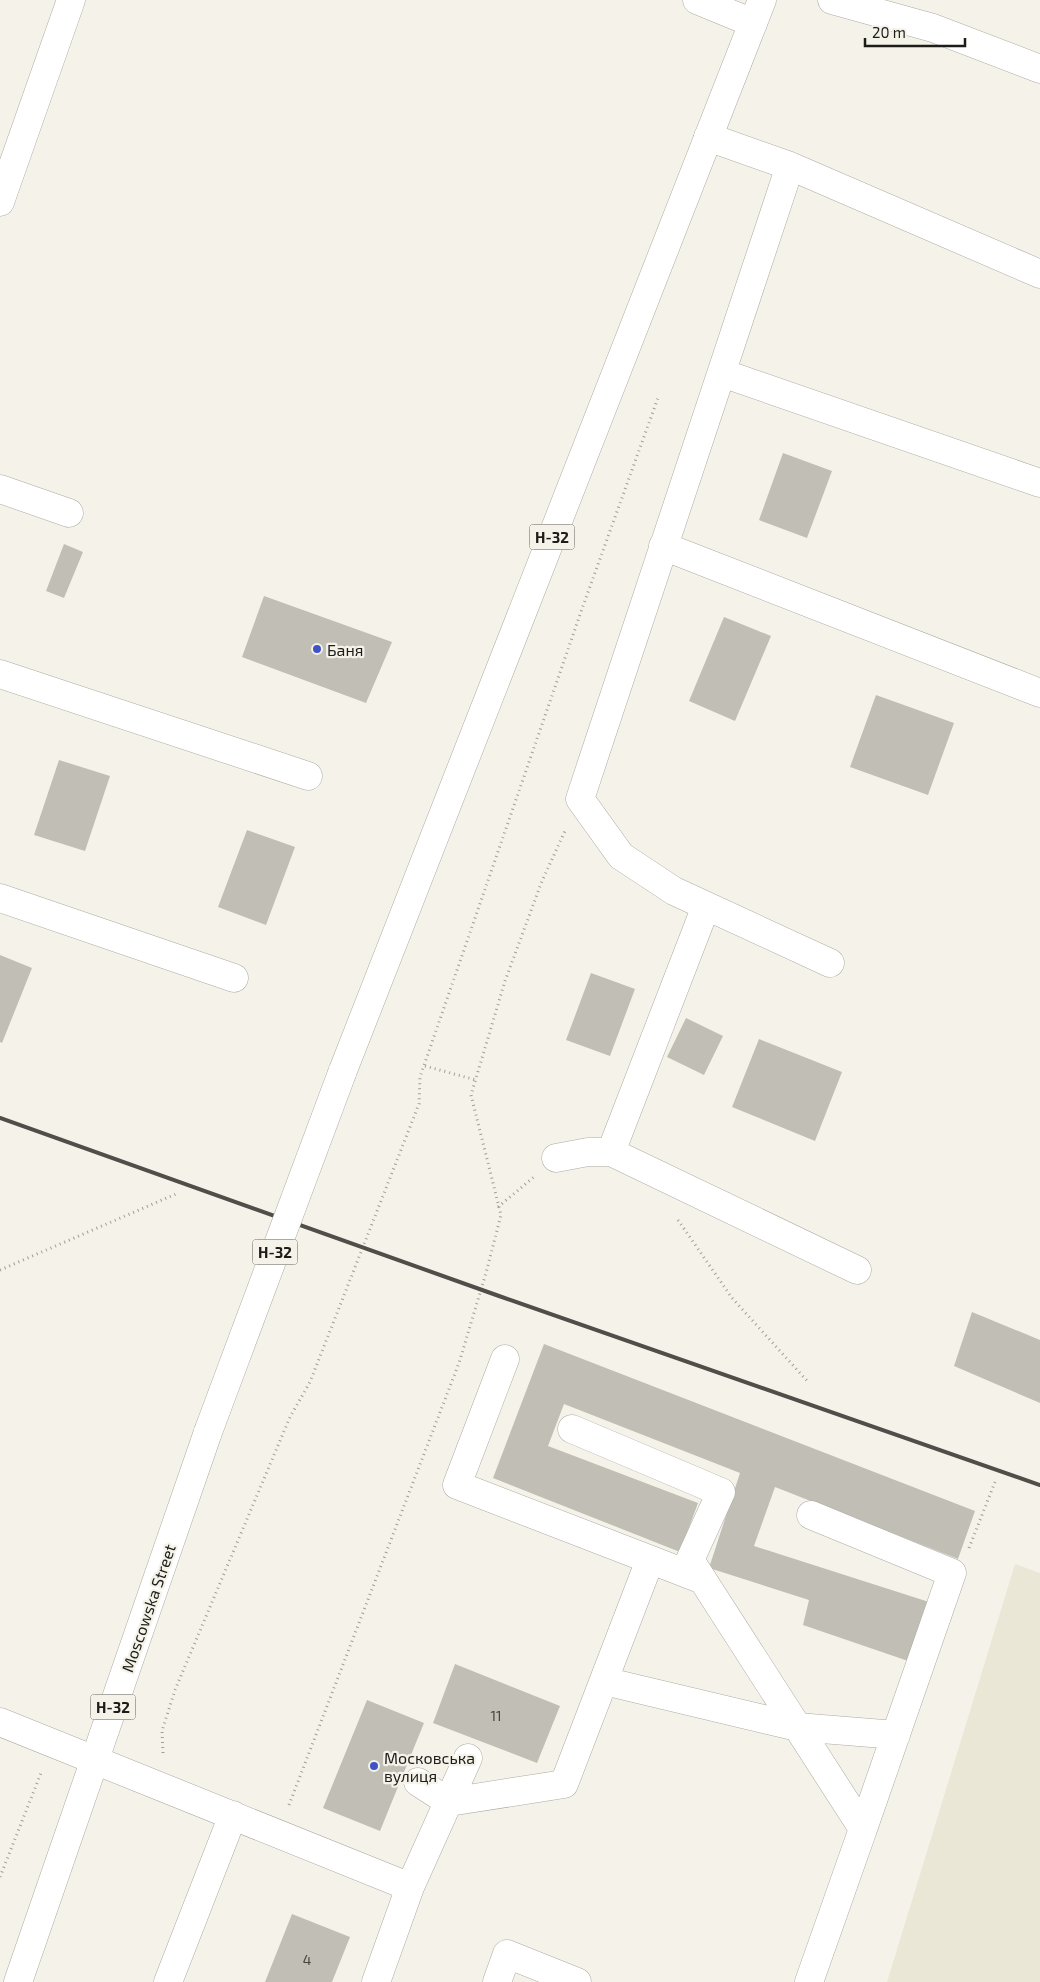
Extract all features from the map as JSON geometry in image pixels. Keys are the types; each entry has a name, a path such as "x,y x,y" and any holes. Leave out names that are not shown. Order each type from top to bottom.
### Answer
{"street":[{"path":"0,202 71,0"},
{"path":"697,0 757,11"},
{"path":"832,0 933,28 1040,70"},
{"name":"Н-32","path":"708,137 757,11"},
{"path":"708,137 790,166 1040,274"},
{"name":"Moscowska Street","path":"18,1982 208,1432 342,1073 708,137"},
{"path":"790,166 580,799 621,856 674,892 830,963"},
{"path":"722,373 1040,483"},
{"path":"0,489 69,513"},
{"path":"663,546 1040,693"},
{"path":"0,674 308,776"},
{"path":"0,898 234,978"},
{"path":"611,1152 706,906"},
{"path":"556,1158 588,1152 611,1152 857,1270"},
{"path":"505,1359 457,1485 703,1580"},
{"path":"572,1429 721,1492 690,1560 863,1829"},
{"path":"809,1982 952,1573 811,1515"},
{"path":"418,1782 449,1802 564,1784 650,1560"},
{"path":"604,1681 797,1727 896,1735"},
{"path":"0,1722 410,1886"},
{"path":"376,1982 410,1886 468,1758"},
{"path":"168,1982 233,1815"},
{"path":"497,1982 507,1954 577,1982"}],"path":[{"path":"163,1757 162,1731 175,1690 290,1417 314,1373 419,1104 420,1077 659,395"},
{"path":"278,1834 459,1363 501,1215 472,1095 505,981 542,882 580,799"},
{"path":"425,1066 476,1080"},
{"path":"498,1207 556,1158"},
{"path":"0,1270 176,1194"},
{"path":"672,1213 732,1298 809,1383"},
{"path":"952,1573 964,1562 995,1482"},
{"path":"0,1877 42,1772"}],"shaded area":[{"path":"1015,1564 1040,1573 1040,1982 887,1982"}],"building":[{"path":"783,453 832,471 807,538 759,520"},
{"path":"64,544 83,552 64,598 46,591"},
{"name":"Баня","path":"264,596 392,642 366,703 242,657"},
{"path":"724,617 771,636 735,721 689,701"},
{"path":"876,695 954,723 928,795 850,767"},
{"path":"59,760 110,776 85,851 34,835"},
{"path":"247,830 295,847 266,925 218,907"},
{"path":"0,955 32,968 2,1043 0,1042"},
{"path":"591,973 635,989 610,1056 566,1040"},
{"path":"686,1018 723,1036 704,1075 667,1057"},
{"path":"759,1039 842,1072 815,1141 732,1107"},
{"path":"972,1312 1040,1340 1040,1403 954,1366"},
{"path":"544,1344 975,1511 958,1559 775,1487 754,1546 929,1602 911,1662 803,1625 809,1600 709,1568 740,1473 564,1404 548,1446 698,1503 680,1552 493,1478"},
{"name":"Московська вулиця","path":"455,1664 560,1706 537,1763 433,1723"},
{"name":"Московська вулиця","path":"367,1700 424,1723 380,1831 323,1808"},
{"path":"292,1914 350,1937 332,1982 265,1982"}],"railway":[{"path":"0,1118 499,1296 1040,1485"}],"place":[{"name":"Баня","path":"317,649"},
{"name":"Московська вулиця","path":"374,1766"}]}
